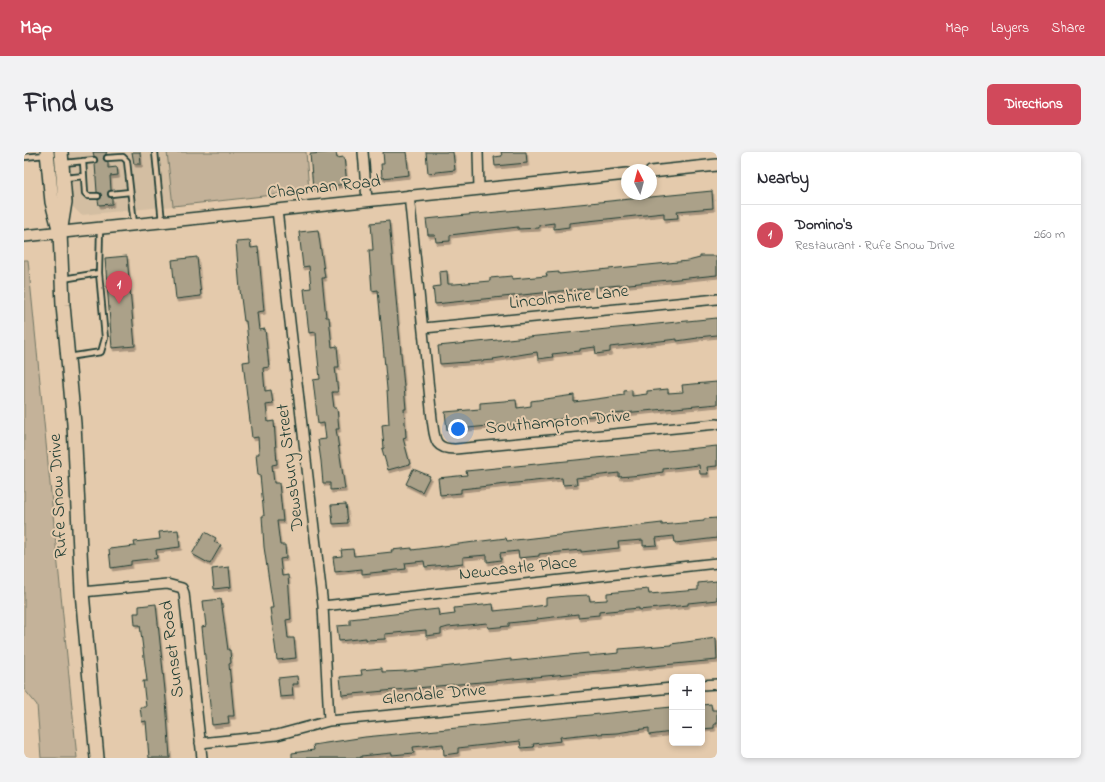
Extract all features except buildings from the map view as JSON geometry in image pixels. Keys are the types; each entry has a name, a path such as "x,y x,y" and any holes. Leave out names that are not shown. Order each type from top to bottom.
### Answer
{"main road":[{"name":"Rufe Snow Drive","path":"48,157 52,202 60,232"},
{"name":"Rufe Snow Drive","path":"62,158 65,202 60,232 62,279 74,424 82,592 97,758"}],"street":[{"path":"363,152 367,200"},
{"path":"478,152 479,189"},
{"path":"657,171 717,165"},
{"name":"Chapman Road","path":"24,236 409,195 621,175"},
{"name":"Southampton Drive","path":"409,195 435,437 439,446 443,448 717,424"},
{"name":"Dewsbury Street","path":"277,210 323,606 329,721"},
{"name":"Lincolnshire Lane","path":"424,328 717,299"},
{"name":"Newcastle Place","path":"323,606 717,563"},
{"name":"Sunset Road","path":"82,592 167,584 182,588 184,593 202,758"},
{"path":"705,685 717,684"},
{"name":"Glendale Drive","path":"200,743 277,735 329,721 669,688"}],"lane":[{"path":"155,152 162,222"},
{"path":"24,157 48,157 83,161 94,160"},
{"path":"107,158 123,157 127,161 134,225"},
{"path":"83,161 86,193 88,196 98,196"},
{"path":"50,180 84,176"},
{"path":"111,194 130,192"},
{"path":"68,357 101,352 105,338 99,273 100,228"},
{"path":"62,279 99,273"}],"shaded area":[{"path":"69,152 167,152 173,206 81,215 73,207"},
{"path":"167,152 306,152 309,191 173,206"},
{"path":"24,260 28,260 77,758 41,758 37,705 24,689"}],"place":[{"name":"Domino's","path":"119,304"}]}
